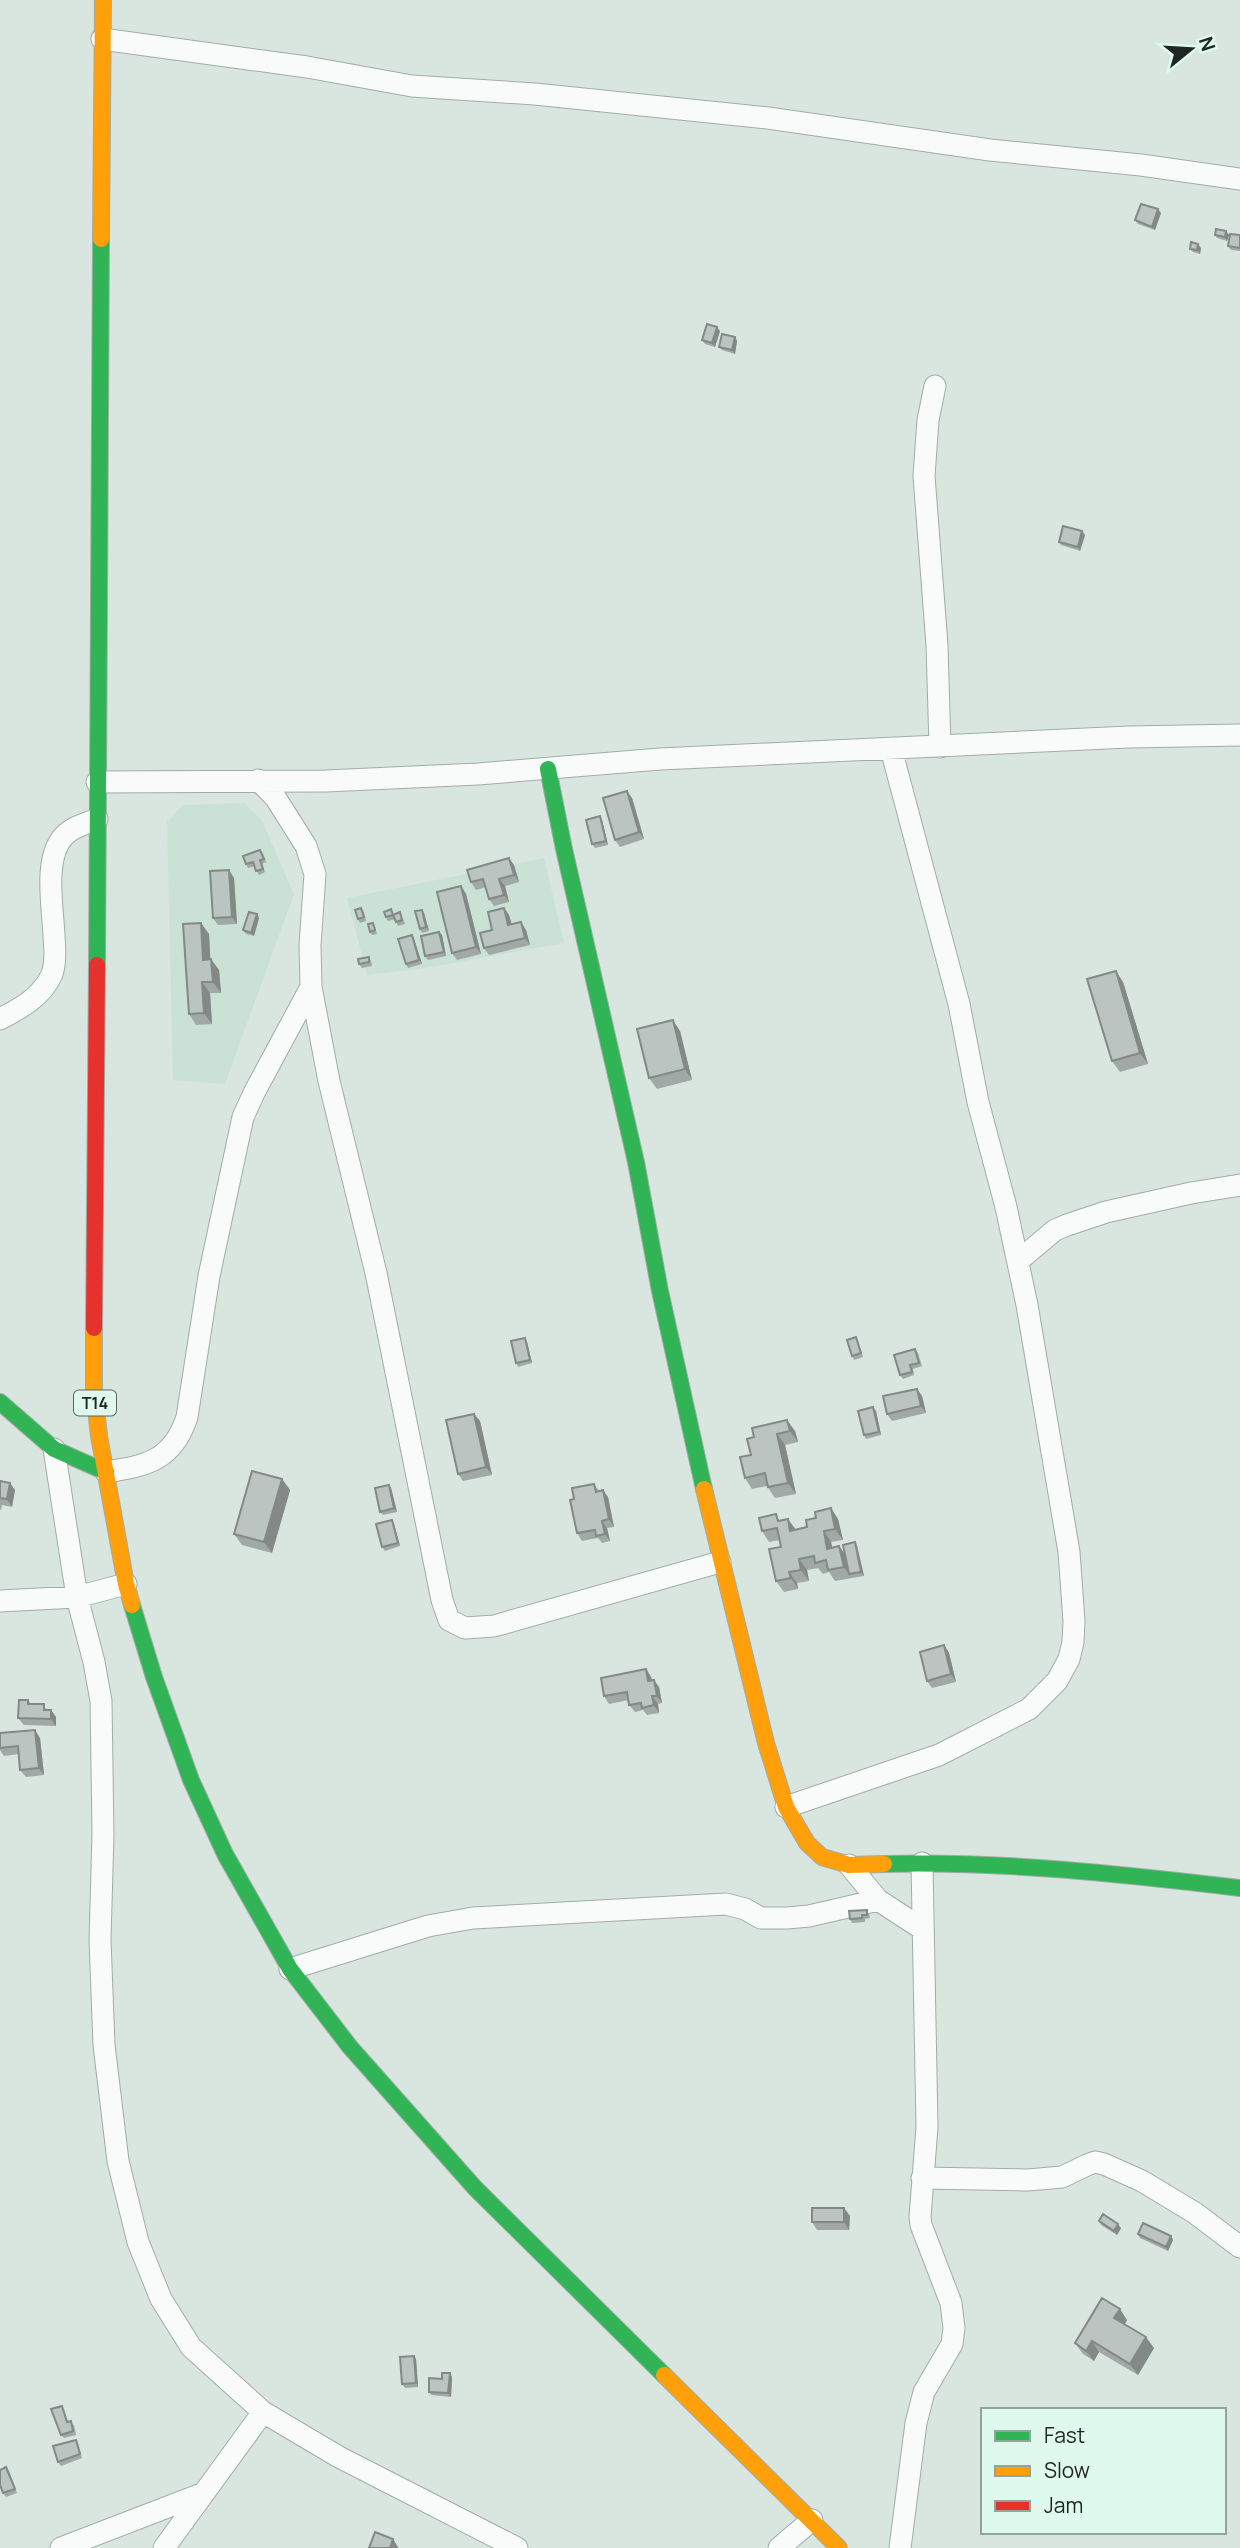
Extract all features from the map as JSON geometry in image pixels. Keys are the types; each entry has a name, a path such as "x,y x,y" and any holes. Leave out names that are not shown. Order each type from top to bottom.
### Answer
{"main road":[{"name":"T14","path":"103,0 94,1390 99,1436 126,1584 154,1677 191,1780 225,1854 290,1969 350,2047 475,2189 839,2548"},
{"path":"548,769 636,1162 660,1291 720,1562 765,1744 786,1807 807,1843 822,1857 849,1865 922,1863 1078,1869 1240,1888"},
{"path":"0,1402 54,1449 106,1472"}],"street":[{"path":"102,39 307,67 412,86 535,94 768,118 990,150 1142,165 1240,179"},
{"path":"935,386 927,429 924,476 937,645 940,747"},
{"path":"97,782 326,781 548,769 660,759 1129,737 1240,735"},
{"path":"786,1807 939,1755 1029,1709 1058,1681 1073,1642 1069,1552 1018,1261 978,1102 959,1004 891,749"},
{"path":"258,780 275,797 311,857 315,874 310,945 311,988 328,1081 349,1154 376,1273 442,1600 449,1620 465,1628 494,1626 720,1562"},
{"path":"0,1018 33,999 45,986 53,971 55,943 51,865 55,848 71,831 97,819"},
{"path":"106,1472 137,1467 153,1461 181,1436 187,1417 213,1256 243,1117 311,988"},
{"path":"1018,1261 1055,1230 1067,1225 1118,1209 1240,1185"},
{"path":"54,1449 77,1597 101,1701 103,1834 100,1940 103,2032 118,2161 138,2242 161,2299 191,2347 263,2412 339,2458 517,2548"},
{"path":"0,1601 77,1597 126,1584"},
{"path":"900,2548 911,2451 923,2392 952,2344 954,2328 951,2303 921,2225 927,2127 921,1928 922,1863"},
{"path":"849,1865 878,1900 921,1928"},
{"path":"290,1969 428,1926 472,1919 726,1904 745,1909 761,1918 787,1918 809,1916 878,1900"},
{"path":"922,2178 1028,2180 1062,2177 1096,2162 1142,2181 1195,2213 1240,2247"},
{"path":"164,2548 263,2412"},
{"path":"61,2548 204,2493"},
{"path":"779,2548 812,2520"}],"shaded area":[{"path":"244,803 262,821 294,894 225,1084 173,1080 167,822 183,805"},
{"path":"544,858 564,943 420,969 367,975 347,898"}],"building":[{"path":"1141,204 1158,209 1152,227 1135,220"},
{"path":"1216,229 1226,231 1225,237 1215,235"},
{"path":"1230,234 1240,235 1240,248 1228,246"},
{"path":"1191,242 1198,244 1197,250 1190,249"},
{"path":"707,324 717,327 712,343 702,340"},
{"path":"722,334 735,337 732,350 719,347"},
{"path":"1063,526 1082,531 1078,547 1059,542"},
{"path":"627,791 639,832 615,840 603,798"},
{"path":"600,816 606,841 592,844 586,820"},
{"path":"260,850 264,859 260,860 263,869 256,871 253,862 246,864 243,856"},
{"path":"509,858 514,875 499,879 504,895 489,899 483,879 471,882 467,870"},
{"path":"229,870 232,917 213,918 210,871"},
{"path":"461,886 476,947 452,953 437,892"},
{"path":"361,908 364,917 358,919 355,910"},
{"path":"504,908 508,925 521,922 525,938 484,948 480,933 492,930 488,912"},
{"path":"391,909 393,915 386,917 384,912"},
{"path":"422,910 426,927 420,929 415,911"},
{"path":"249,912 257,914 251,933 243,930"},
{"path":"400,912 402,920 396,922 393,915"},
{"path":"201,923 203,960 211,959 213,982 202,982 204,1013 189,1014 183,924"},
{"path":"373,923 375,930 370,932 368,924"},
{"path":"439,932 444,952 425,956 421,936"},
{"path":"412,935 419,960 406,964 398,939"},
{"path":"369,957 369,962 359,964 358,959"},
{"path":"1116,971 1140,1053 1112,1061 1087,979"},
{"path":"673,1020 685,1069 649,1078 637,1029"},
{"path":"856,1337 861,1353 852,1356 847,1340"},
{"path":"525,1338 530,1360 516,1363 511,1341"},
{"path":"915,1349 919,1363 910,1365 912,1372 900,1375 894,1355"},
{"path":"917,1389 921,1406 887,1414 883,1396"},
{"path":"873,1407 879,1432 864,1435 858,1411"},
{"path":"474,1414 486,1467 458,1474 446,1420"},
{"path":"787,1420 790,1431 777,1434 788,1483 768,1487 765,1473 745,1478 740,1457 751,1455 747,1439 754,1437 752,1428"},
{"path":"252,1471 282,1479 264,1542 234,1534"},
{"path":"0,1481 10,1483 7,1499 0,1498"},
{"path":"594,1484 596,1492 603,1490 609,1519 602,1521 605,1534 596,1536 595,1530 577,1533 570,1500 574,1499 572,1488"},
{"path":"389,1485 394,1508 380,1512 375,1488"},
{"path":"831,1508 835,1529 824,1531 827,1549 839,1546 844,1567 828,1570 826,1560 815,1563 814,1556 799,1559 801,1570 789,1572 791,1578 776,1581 769,1549 781,1547 777,1528 762,1531 759,1518 776,1514 778,1521 788,1519 790,1531 807,1527 806,1520 816,1518 815,1512"},
{"path":"392,1520 398,1543 382,1547 376,1524"},
{"path":"855,1542 861,1572 849,1574 843,1545"},
{"path":"944,1645 951,1674 927,1681 920,1652"},
{"path":"646,1669 648,1681 654,1680 657,1696 652,1696 654,1705 642,1708 641,1703 629,1705 627,1692 604,1696 601,1678"},
{"path":"19,1700 28,1700 28,1704 44,1704 44,1710 51,1710 51,1719 18,1718"},
{"path":"35,1730 39,1768 20,1770 18,1746 0,1748 0,1733"},
{"path":"867,1910 867,1915 862,1915 862,1918 850,1919 849,1911"},
{"path":"812,2208 844,2208 844,2222 812,2222"},
{"path":"1103,2214 1118,2224 1114,2231 1099,2221"},
{"path":"1143,2223 1171,2236 1166,2247 1138,2234"},
{"path":"1102,2298 1120,2309 1114,2318 1146,2337 1130,2364 1092,2341 1086,2351 1075,2343"},
{"path":"414,2356 416,2383 402,2384 400,2357"},
{"path":"442,2373 450,2373 448,2393 429,2392 429,2378 442,2379"},
{"path":"62,2406 67,2422 71,2421 73,2431 61,2435 51,2409"},
{"path":"76,2440 80,2454 58,2462 53,2446"},
{"path":"6,2467 15,2489 3,2493 0,2470"},
{"path":"375,2532 393,2539 390,2548 369,2548"}],"traffic: fast":[{"path":"97,965 101,239"},
{"path":"548,769 636,1162 660,1291 704,1489"},
{"path":"0,1402 54,1449 106,1472"},
{"path":"132,1605 154,1677 191,1780 225,1854 290,1969 350,2047 475,2188 664,2375"},
{"path":"884,1864 1018,1867 1107,1873 1240,1888"}],"traffic: slow":[{"path":"101,239 103,0"},
{"path":"94,1328 94,1390 99,1436 132,1605"},
{"path":"704,1489 766,1743 786,1807 807,1843 822,1857 849,1865 884,1864"},
{"path":"664,2375 839,2548"}],"traffic: jam":[{"path":"94,1328 97,965"}]}
